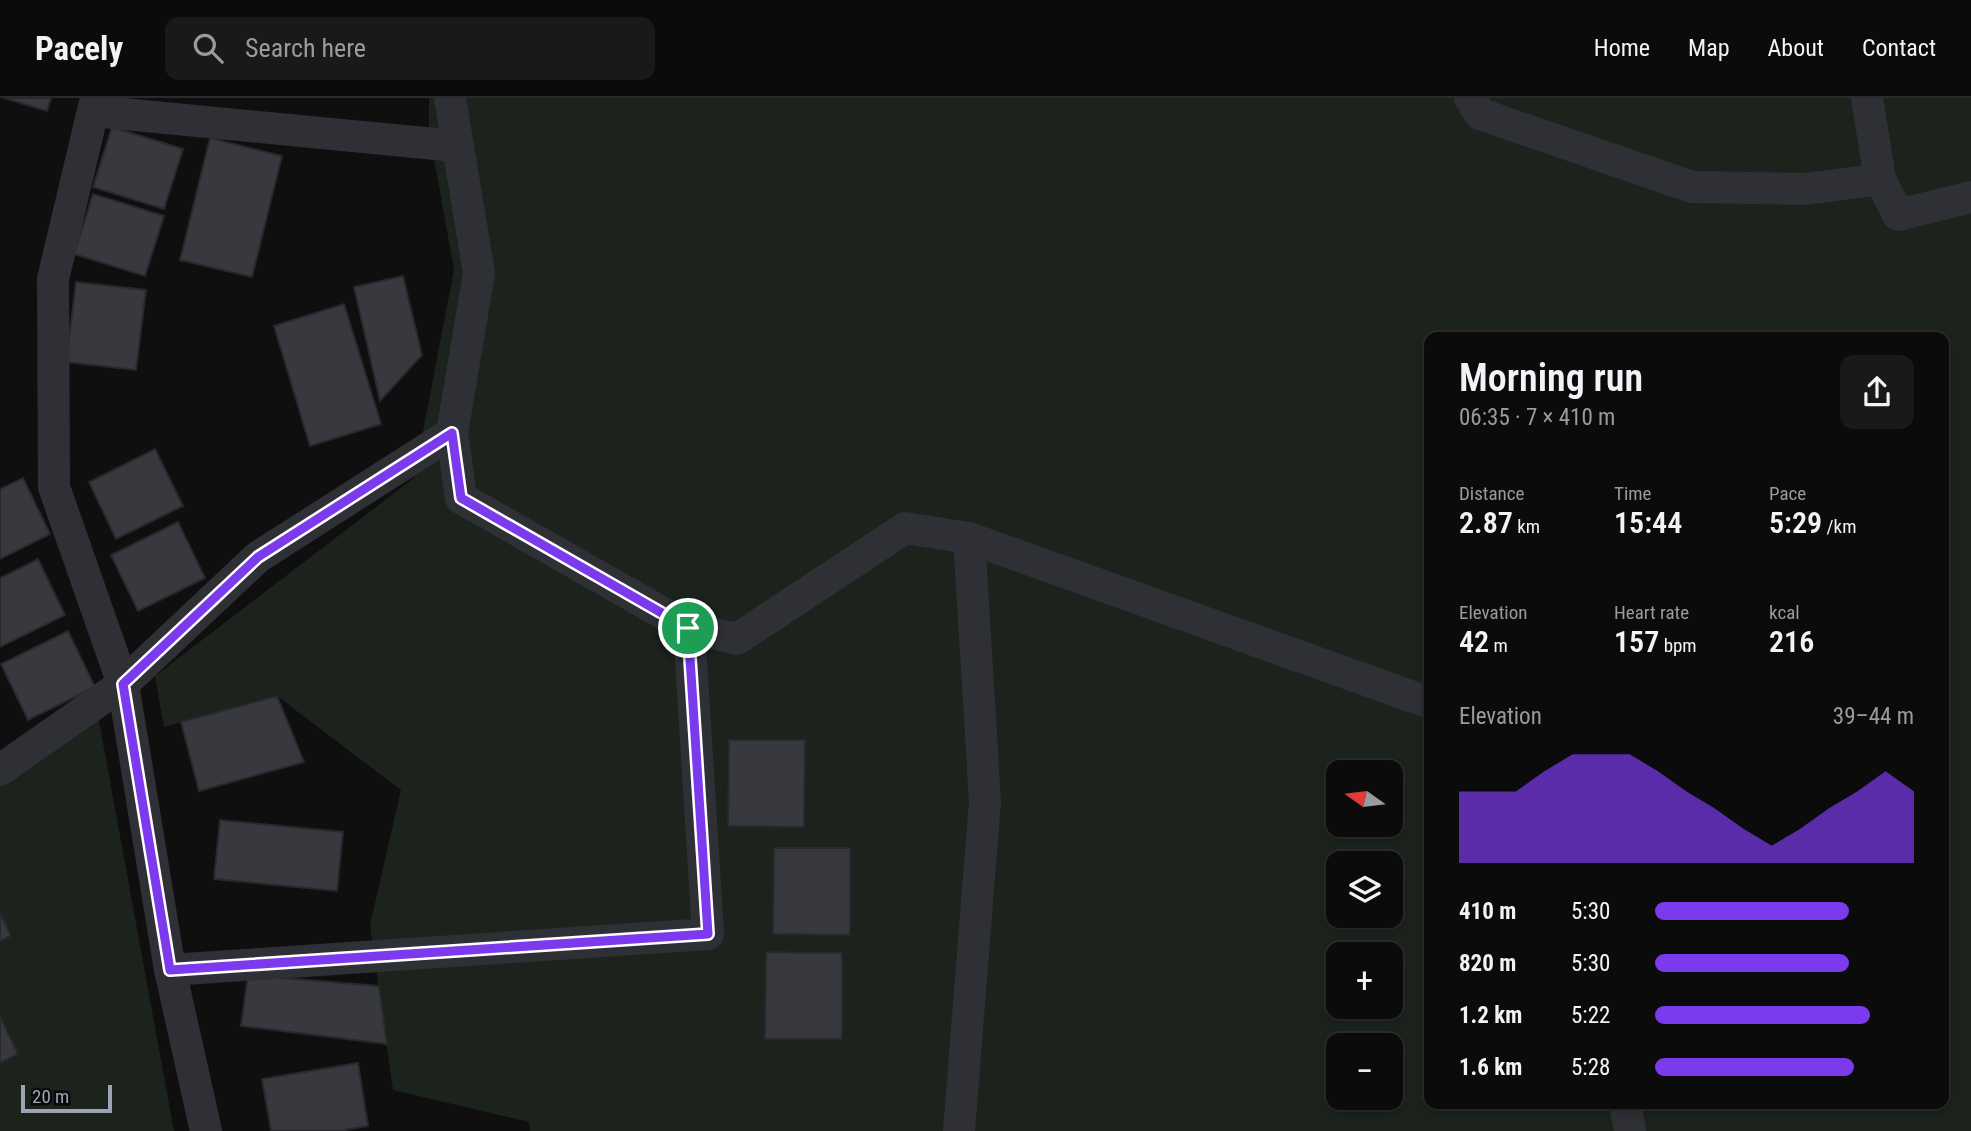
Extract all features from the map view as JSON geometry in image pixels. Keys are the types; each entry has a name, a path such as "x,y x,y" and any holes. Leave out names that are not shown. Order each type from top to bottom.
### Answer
{"street":[{"path":"450,98 479,273 452,433 461,498 688,628 737,639 905,528 969,538 1424,701"},
{"path":"1470,98 1480,114 1692,187 1807,189 1880,179"},
{"path":"1867,98 1880,179 1898,215 1971,197"},
{"path":"206,1131 170,970 123,684 54,487 53,279 94,104 456,146"},
{"path":"0,770 123,684 258,557 452,433"},
{"path":"959,1131 985,802 969,538"},
{"path":"170,970 708,934 688,628"},
{"path":"1626,1109 1630,1131"}],"shaded area":[{"path":"429,98 1971,98 1971,1131 530,1131 529,1122 393,1090 370,925 401,790 277,696 164,727 155,676 414,478 454,270 429,131"},
{"path":"97,710 174,1131 0,1131 0,781"}],"building":[{"path":"4,98 51,98 47,111"},
{"path":"112,127 183,149 164,209 93,187"},
{"path":"210,138 282,156 252,277 180,260"},
{"path":"93,194 164,216 145,276 74,254"},
{"path":"403,276 422,355 380,401 354,287"},
{"path":"76,282 146,290 136,370 66,362"},
{"path":"344,304 381,424 310,446 274,326"},
{"path":"155,449 183,506 116,539 89,482"},
{"path":"23,478 50,534 0,559 0,489"},
{"path":"178,522 205,578 138,611 111,555"},
{"path":"38,559 65,615 0,647 0,578"},
{"path":"68,631 95,687 28,720 1,664"},
{"path":"277,696 304,762 199,791 181,722"},
{"path":"729,740 805,740 804,827 728,826"},
{"path":"220,820 343,832 337,891 214,879"},
{"path":"774,848 850,848 850,935 773,934"},
{"path":"0,913 11,936 0,941"},
{"path":"766,952 842,953 842,1039 765,1039"},
{"path":"248,975 379,986 387,1044 241,1026"},
{"path":"0,1016 18,1054 0,1063"},
{"path":"358,1063 368,1126 339,1131 271,1131 262,1079"}],"route":[{"path":"452,433 461,498 688,628 708,934 170,970 123,684 258,557 452,433"}]}
